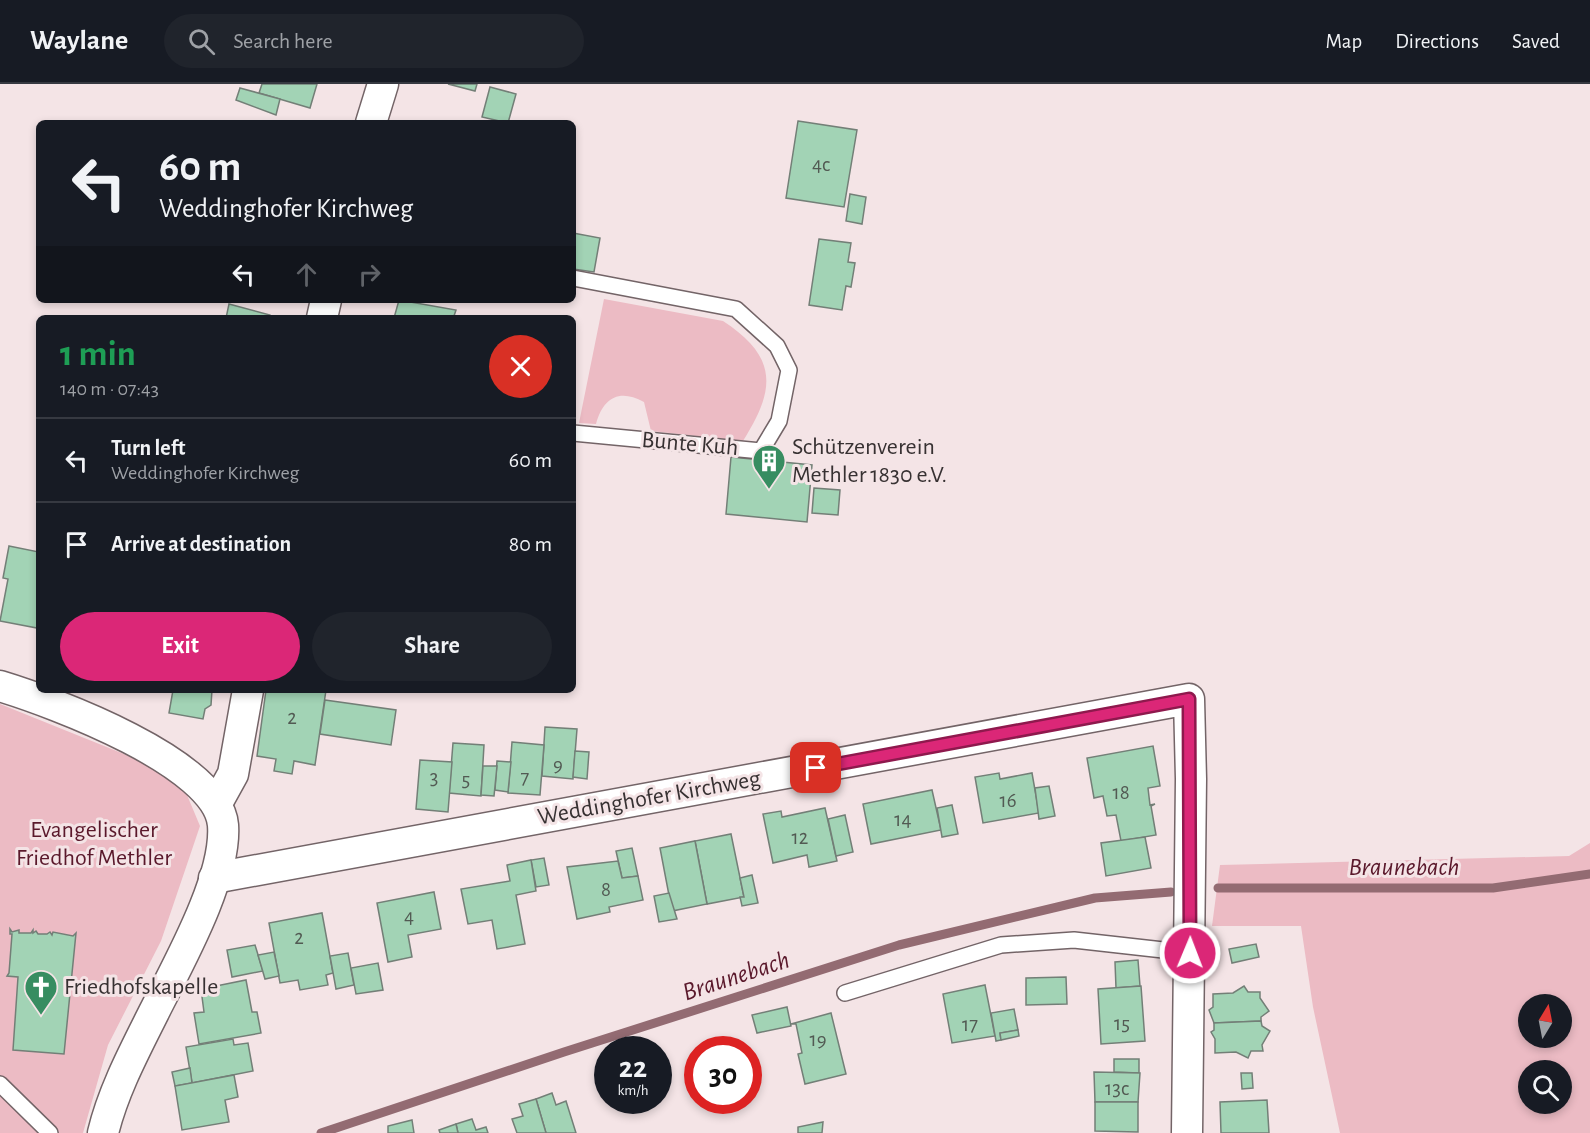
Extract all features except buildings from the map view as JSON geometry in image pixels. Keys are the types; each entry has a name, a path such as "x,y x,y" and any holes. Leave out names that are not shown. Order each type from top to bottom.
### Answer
{"street":[{"path":"372,120 383,84"},
{"path":"0,686 74,712 122,735 182,769 217,803 223,824 221,850 214,878 186,948 133,1055 107,1118 104,1133"},
{"path":"217,803 233,774 247,693"},
{"name":"Weddinghofer Kirchweg","path":"214,878 1189,699 1190,953"},
{"path":"1187,1133 1190,953"}],"lane":[{"name":"Bunte Kuh","path":"576,280 736,309 777,346 789,370 779,421 761,451 576,433"},
{"path":"845,993 1001,945 1074,940 1190,953"},
{"path":"0,1084 50,1133"}],"green space":[{"path":"604,299 723,321 741,334 762,361 766,375 766,390 762,405 743,441 651,431 644,402 627,396 613,398 608,402 596,424 579,423"},
{"name":"Evangelischer Friedhof Methler","path":"0,704 124,754 182,783 200,826 161,941 108,1045 83,1133 0,1133"},
{"path":"1590,843 1590,1133 1340,1133 1313,1007 1301,926 1212,926 1220,865 1569,856"}],"waterway":[{"name":"Braunebach","path":"1218,888 1493,888 1590,874"},
{"name":"Braunebach","path":"321,1133 564,1052 899,945 1095,898 1171,892"}],"place":[{"name":"Schützenverein Methler 1830 e.V.","path":"769,490"},
{"name":"Friedhofskapelle","path":"41,1016"}],"route":[{"path":"816,768 1189,699 1190,953"}]}
